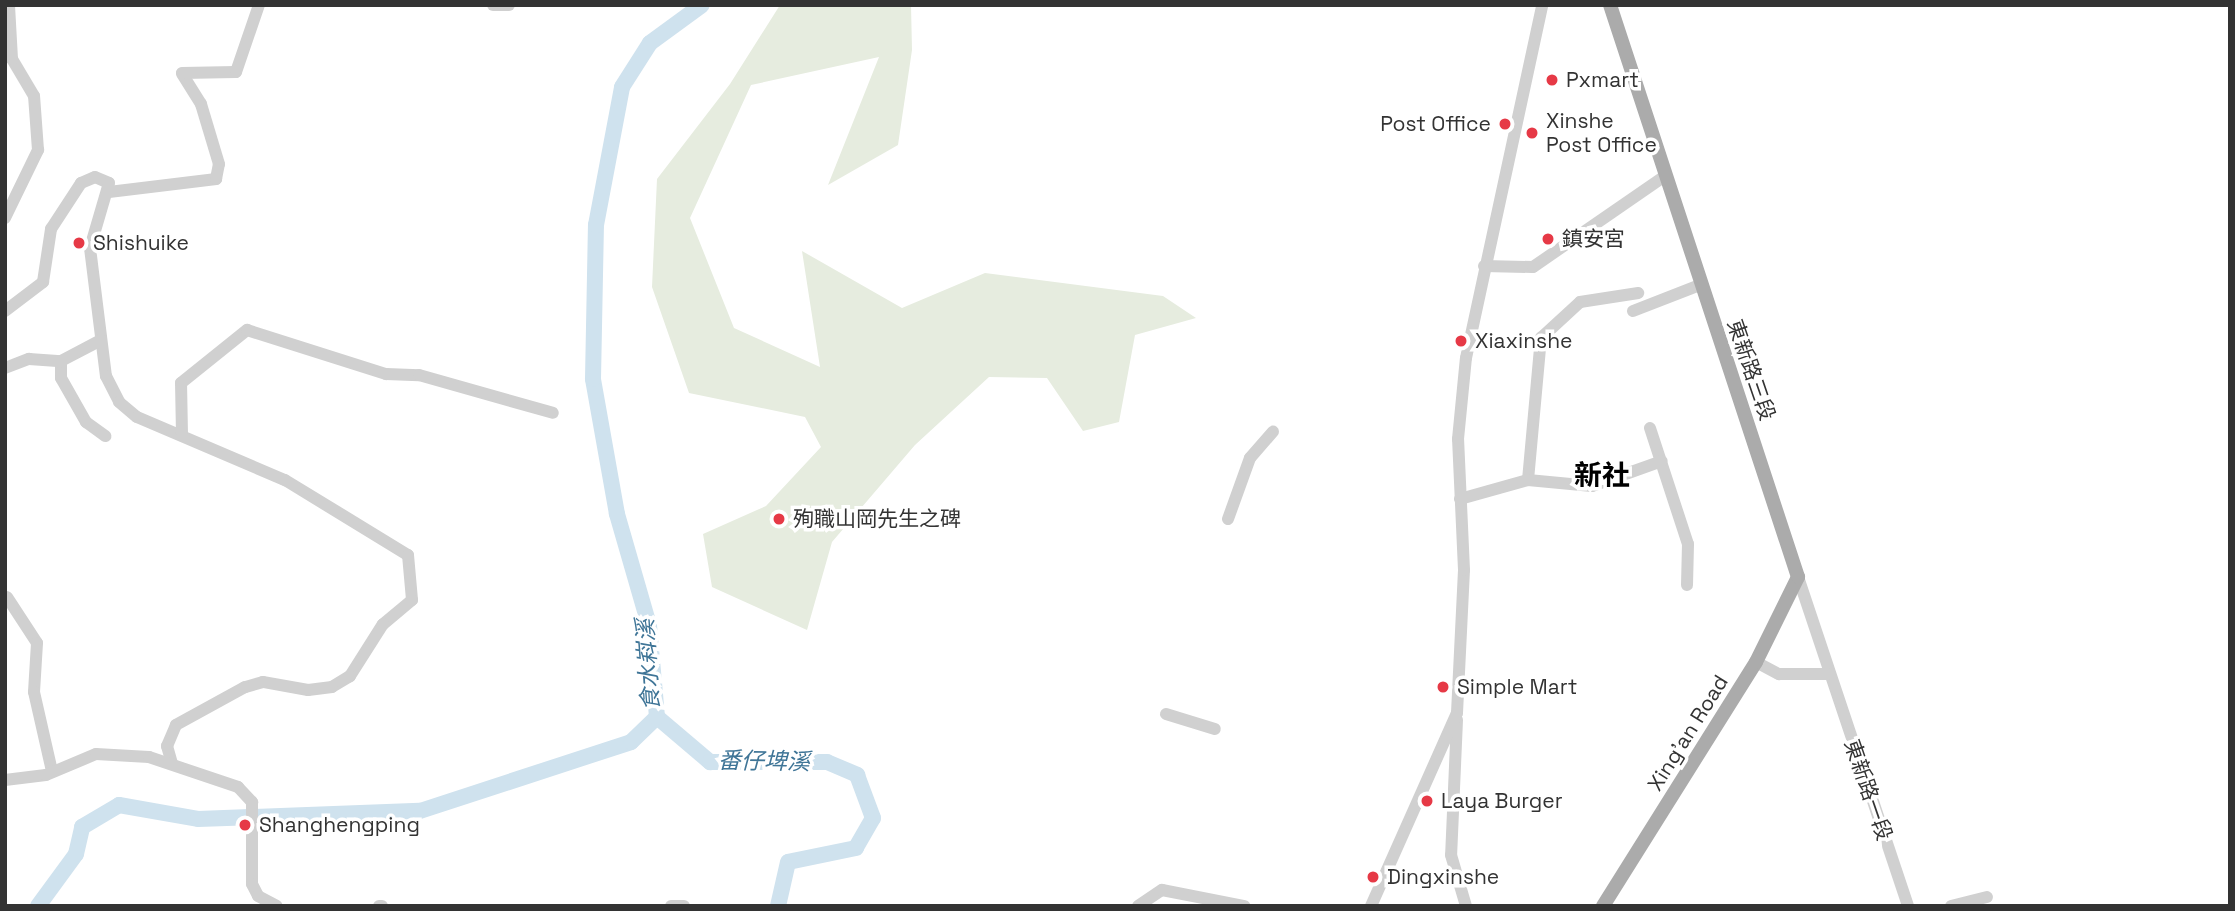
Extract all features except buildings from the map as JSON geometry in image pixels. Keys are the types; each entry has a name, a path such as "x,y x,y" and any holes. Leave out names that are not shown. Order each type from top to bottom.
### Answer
{"main road":[{"name":"東新路三段","path":"1610,5 1798,577"},
{"name":"Xing'an Road","path":"1603,906 1756,662 1798,577"}],"street":[{"path":"5,218 38,150 34,96 12,59 9,5"},
{"path":"109,192 216,180 219,164 201,104 182,73 236,72 259,5"},
{"path":"493,5 509,5"},
{"path":"1466,906 1451,855 1466,358 1542,5"},
{"path":"1485,266 1533,267 1665,176"},
{"path":"5,311 43,282 51,229 81,183 95,177 109,183 109,192 90,248 106,376 119,402 182,434 285,480 402,547 411,564 412,594 343,681 308,690 263,682 245,687 176,725 167,746 172,763"},
{"path":"1633,312 1700,285"},
{"path":"1528,480 1541,338 1580,302 1638,293"},
{"path":"182,434 181,383 247,330 386,374 419,375 553,413"},
{"path":"5,368 29,359 61,361 101,340"},
{"path":"61,361 61,378 86,422 105,436"},
{"path":"1650,428 1688,544 1687,585"},
{"path":"1228,520 1250,458 1273,432"},
{"path":"1460,499 1528,480 1592,486 1662,461"},
{"name":"東新路一段","path":"1798,577 1908,906"},
{"path":"7,597 37,643 34,692 52,771"},
{"path":"1756,662 1779,674 1829,674"},
{"path":"1166,713 1215,729"},
{"path":"1371,906 1457,713"},
{"path":"5,780 52,771 96,754 172,763 238,787 252,802 252,884 257,896 277,906"},
{"path":"1138,906 1162,890 1244,906"},
{"path":"1951,906 1987,897"},
{"path":"671,906 684,906"}],"shaded area":[{"path":"780,5 911,5 912,50 898,145 828,185 879,57 751,85 690,218 734,328 820,367 802,251 902,308 985,273 1163,296 1196,318 1135,335 1119,422 1083,431 1047,378 989,377 915,445 832,542 807,630 712,587 703,534 766,506 821,447 805,417 689,393 652,287 657,179 730,84"}],"waterway":[{"name":"食水嵙溪","path":"38,906 76,854 82,827 119,805 198,819 420,811 631,742 657,717 649,625 617,514 593,379 596,225 622,87 650,43 702,5"},
{"name":"番仔埤溪","path":"657,717 710,762 827,762 857,775 873,818 856,848 788,862 778,906"}],"place":[{"name":"Pxmart","path":"1552,80"},
{"name":"Post Office","path":"1505,124"},
{"name":"Xinshe Post Office","path":"1532,133"},
{"name":"鎮安宮","path":"1548,239"},
{"name":"Shishuike","path":"79,243"},
{"name":"Xiaxinshe","path":"1461,341"},
{"name":"殉職山岡先生之碑","path":"779,519"},
{"name":"Simple Mart","path":"1443,687"},
{"name":"Laya Burger","path":"1427,801"},
{"name":"Shanghengping","path":"245,825"},
{"name":"Dingxinshe","path":"1373,877"}],"district":[{"name":"新社","path":"1602,475"}]}
